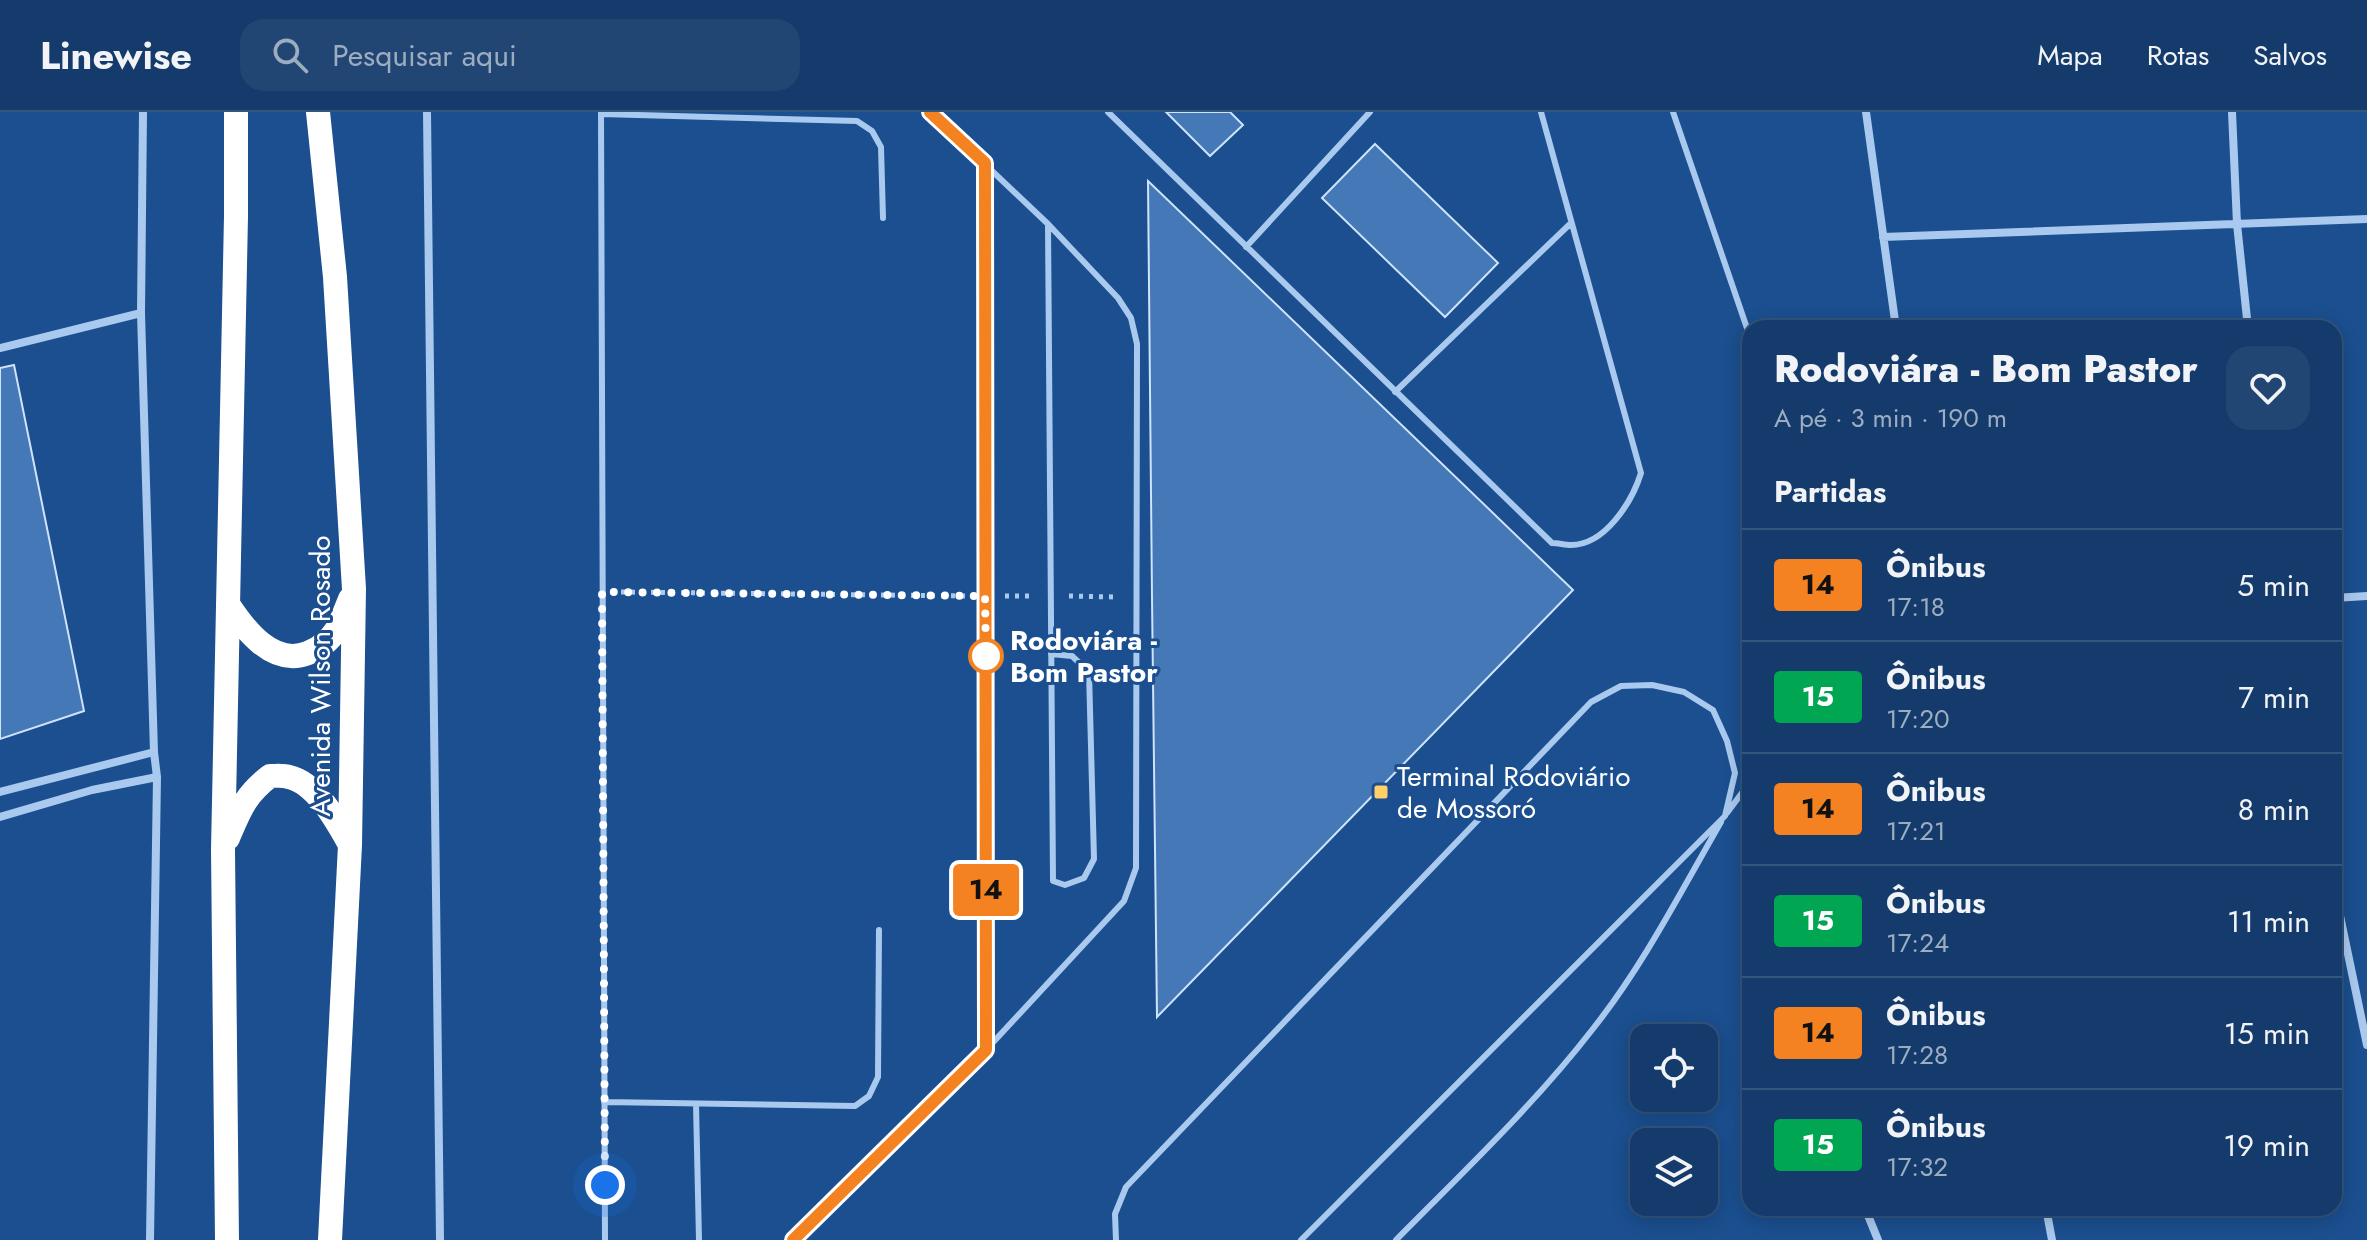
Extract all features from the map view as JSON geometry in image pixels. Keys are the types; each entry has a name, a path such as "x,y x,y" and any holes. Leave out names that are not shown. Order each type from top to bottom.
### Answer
{"highway":[{"path":"227,1240 223,850 236,112"},
{"name":"Avenida Wilson Rosado","path":"318,112 335,277 354,589 350,845 330,1240"},
{"path":"228,604 243,627 262,644 279,654 298,656 321,647 337,629 354,589"},
{"path":"223,850 253,789 270,776 291,777 307,786 330,810 350,845"}],"street":[{"path":"143,112 141,313 157,777 150,1240"},
{"path":"427,112 440,1240"},
{"path":"1866,112 1895,320"},
{"path":"2232,112 2237,224 2247,320"},
{"path":"1883,237 2367,219"},
{"path":"0,348 141,313"},
{"path":"2342,598 2367,596"},
{"path":"0,792 154,752"},
{"path":"0,817 92,790 157,777"},
{"path":"2342,925 2367,1045"},
{"path":"1868,1216 1878,1240"},
{"path":"2048,1216 2052,1240"}],"lane":[{"path":"793,1240 986,1050 1124,901 1136,868 1137,344 1131,318 1118,298 1048,224 930,112"},
{"path":"1108,112 1552,543 1573,545 1591,539 1616,520 1634,494 1641,473 1541,112"},
{"path":"1246,247 1370,112"},
{"path":"1673,112 1744,320"},
{"path":"605,1240 601,113 857,121 872,131 881,147 883,218"},
{"path":"985,163 986,1050"},
{"path":"1395,392 1571,223"},
{"path":"1048,224 1050,596 1053,881 1065,885 1084,878 1094,859 1089,672 1072,656 1051,654"},
{"path":"1116,1240 1115,1214 1126,1187 1591,702 1621,686 1652,685 1684,692 1713,710 1727,741 1735,773 1725,816 1301,1240"},
{"path":"1396,1240 1532,1101 1593,1029 1642,960 1725,816 1742,793"},
{"path":"604,1102 855,1106 869,1096 878,1077 879,930"},
{"path":"696,1104 699,1240"}],"path":[{"path":"602,592 1137,597"}],"building":[{"path":"1166,112 1230,112 1243,125 1210,156"},
{"path":"1375,144 1498,263 1445,317 1322,198"},
{"path":"1148,181 1573,590 1157,1017 1152,597"},
{"path":"14,365 84,711 0,739 0,368"}],"bus line":[{"name":"14","path":"793,1240 986,1050 985,163 930,112"}],"place":[{"name":"Rodoviára - Bom Pastor","path":"986,656"},
{"name":"Terminal Rodoviário de Mossoró","path":"1381,792"}],"route":[{"path":"605,1185 602,592 985,596 986,656"}]}
